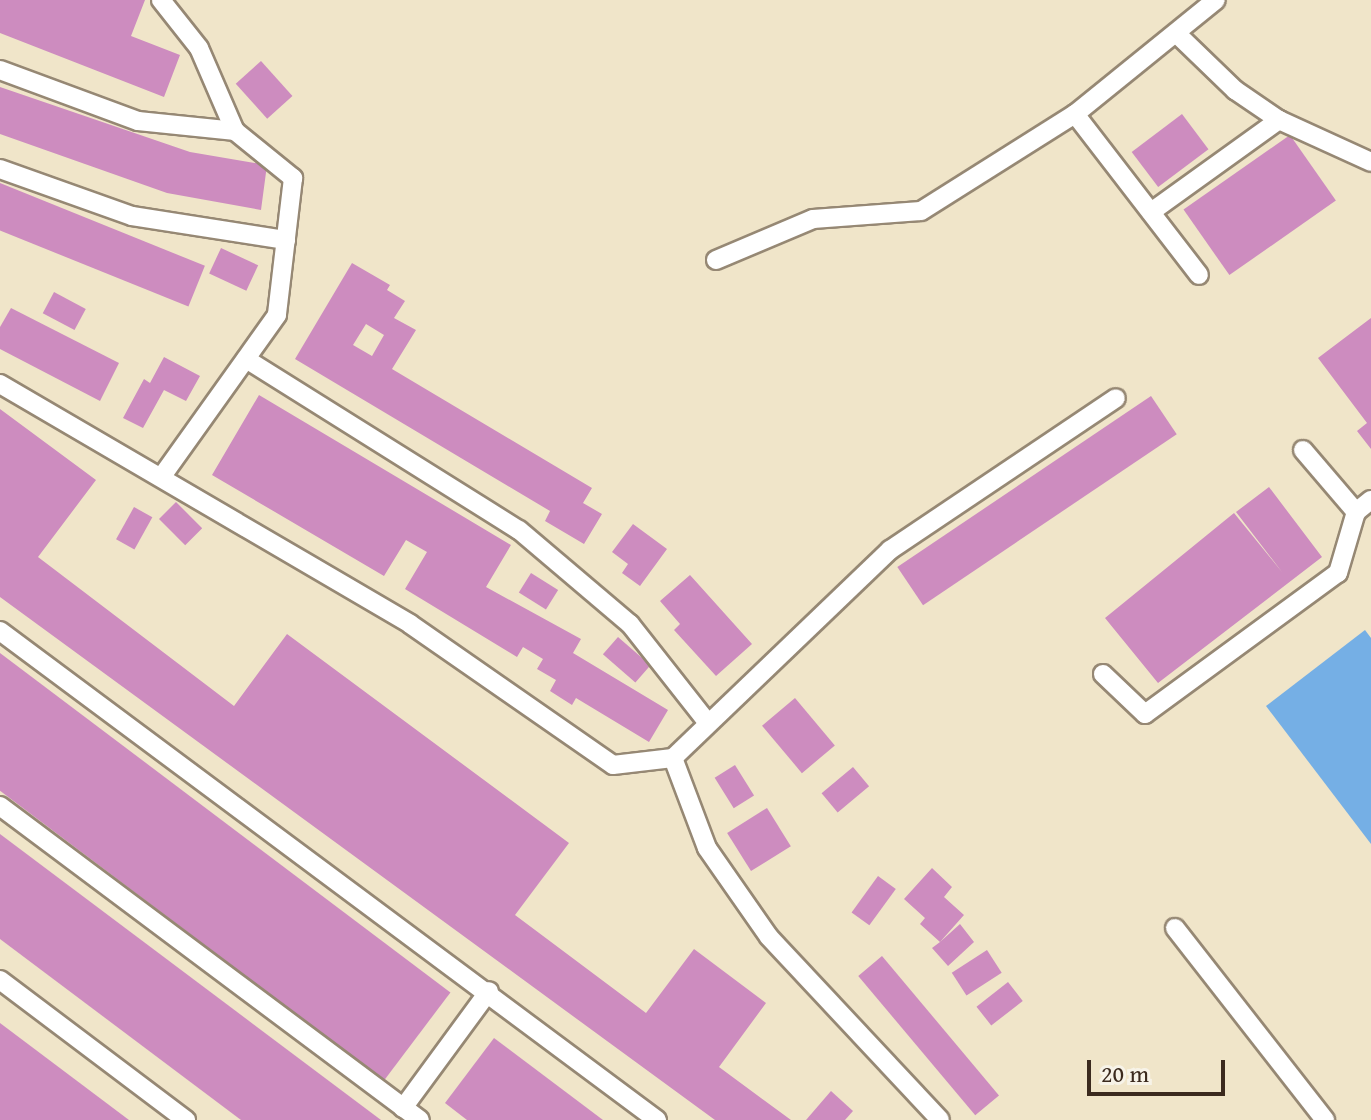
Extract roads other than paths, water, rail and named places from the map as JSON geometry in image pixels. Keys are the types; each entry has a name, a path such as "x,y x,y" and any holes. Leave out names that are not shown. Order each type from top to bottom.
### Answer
{"lane":[{"path":"161,0 199,48 235,131 293,178 277,315 163,475"},
{"path":"716,260 813,219 921,211 1075,114 1216,0"},
{"path":"1177,34 1235,90 1279,120 1371,162"},
{"path":"0,70 138,121 235,131"},
{"path":"1075,114 1199,275"},
{"path":"1151,212 1279,120"},
{"path":"0,169 132,216 286,240"},
{"path":"246,359 519,530 630,624 708,723"},
{"path":"0,384 163,475 410,624 613,765 673,758 890,550 1116,398"},
{"path":"1103,674 1145,714 1338,573 1363,506 1303,450"},
{"path":"0,631 489,991 657,1120"},
{"path":"673,758 707,848 769,937 940,1120"},
{"path":"0,806 420,1120"},
{"path":"1175,928 1325,1120"},
{"path":"0,980 186,1120"},
{"path":"403,1108 489,991"}],"water":[{"path":"1365,630 1371,638 1371,844 1266,706"}]}
